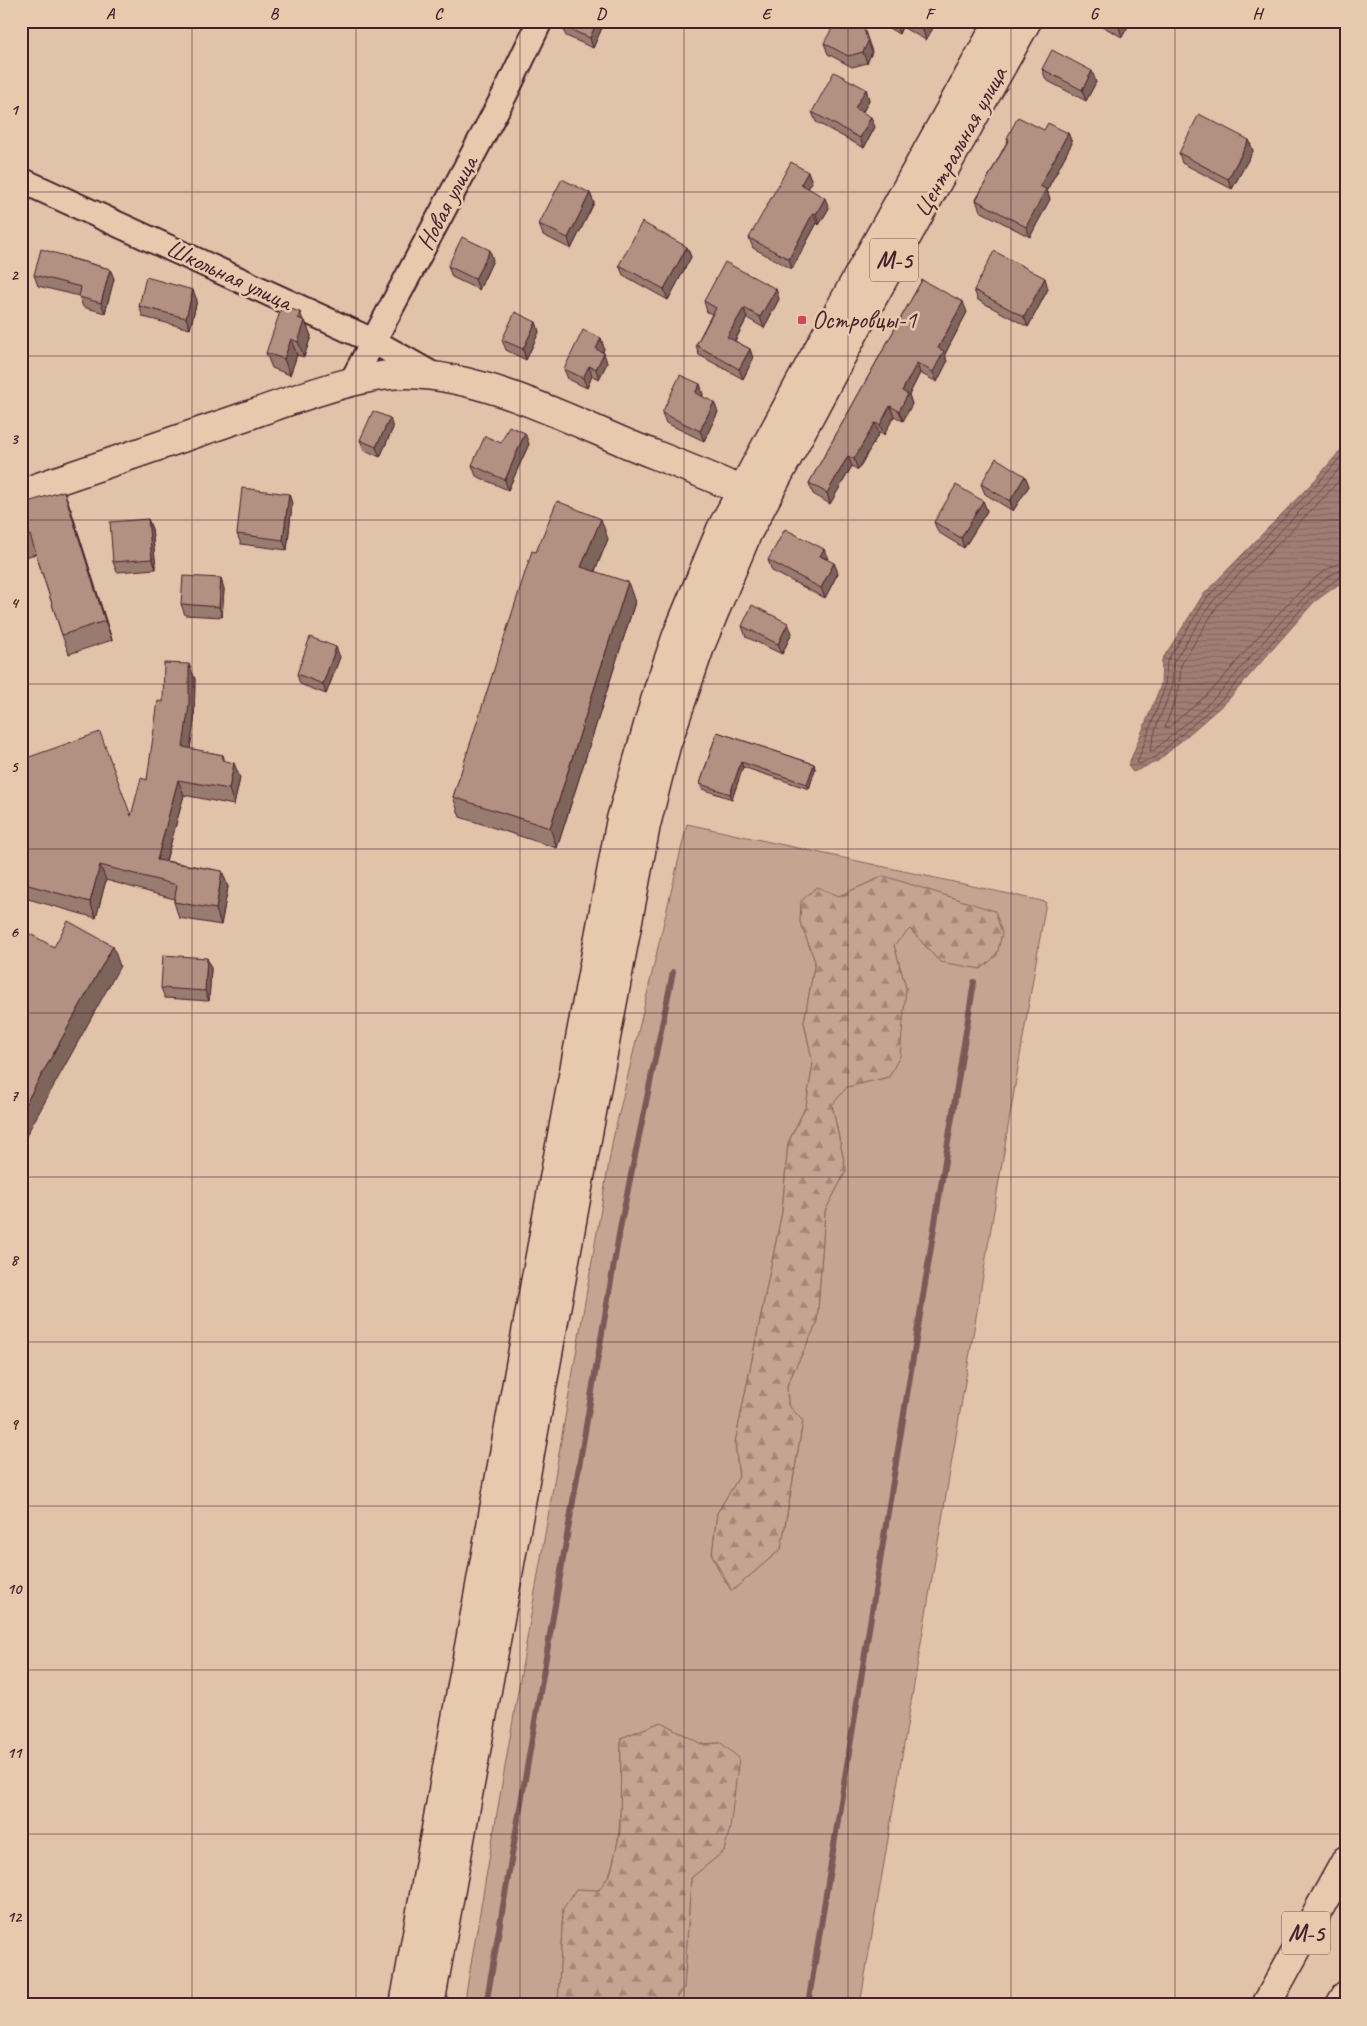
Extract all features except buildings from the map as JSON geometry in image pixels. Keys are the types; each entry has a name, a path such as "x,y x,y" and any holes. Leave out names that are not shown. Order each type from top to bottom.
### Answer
{"main road":[{"name":"Центральная улица","path":"753,496 849,292 999,21"},
{"name":"Центральная улица","path":"753,496 870,303 1027,21"},
{"path":"21,492 289,401 351,383 378,377 407,374 434,376 467,382 523,400 753,496"},
{"path":"404,2005 621,819 659,687 677,635 721,529 753,496"},
{"path":"430,2005 584,1155 646,825 666,746 701,644 736,558 753,496"},
{"name":"М-5","path":"1266,2005 1346,1860"},
{"path":"1340,2005 1346,1995"}],"street":[{"name":"Новая улица","path":"351,383 505,94 540,21"},
{"name":"Школьная улица","path":"21,180 373,341 434,376"}],"green space":[{"path":"687,824 1046,902 860,2005 672,2005 684,1988 691,1878 724,1851 721,1743 701,1744 661,1722 621,1738 621,1796 618,1842 607,1880 597,1891 563,1909 558,2005 464,2005 613,1139","holes":["884,876 940,962 910,929 894,945 906,988 889,1077 846,1087 832,1105 846,1171 825,1211 817,1323 787,1385 788,1405 803,1421 781,1549 732,1591 721,1575 712,1555 717,1513 739,1477 735,1443 782,1212 788,1143 806,1106 813,1064 804,1022 815,961 800,922 839,896"]},
{"path":"884,876 995,911 1002,933 997,955 981,969 940,962 910,929 894,945 906,988 900,1056 889,1077 847,1087 832,1105 846,1171 825,1211 817,1323 787,1385 788,1405 803,1421 781,1549 732,1591 712,1555 717,1513 739,1477 735,1443 782,1212 788,1143 806,1106 813,1064 804,1022 815,961 800,922 801,901 817,887 839,896"},
{"path":"661,1722 701,1744 721,1743 739,1758 730,1828 724,1851 691,1878 684,1988 672,2005 558,2005 563,1909 576,1889 599,1890 611,1872 620,1832 621,1738"}],"water":[{"path":"1346,444 1346,579 1314,602 1227,701 1158,761 1133,772 1128,766 1161,685 1162,660 1203,595 1316,479"}],"waterway":[{"path":"486,2005 621,1223 673,972"},
{"path":"808,2005 974,982"}],"place":[{"name":"Островцы-1","path":"802,320"}]}
